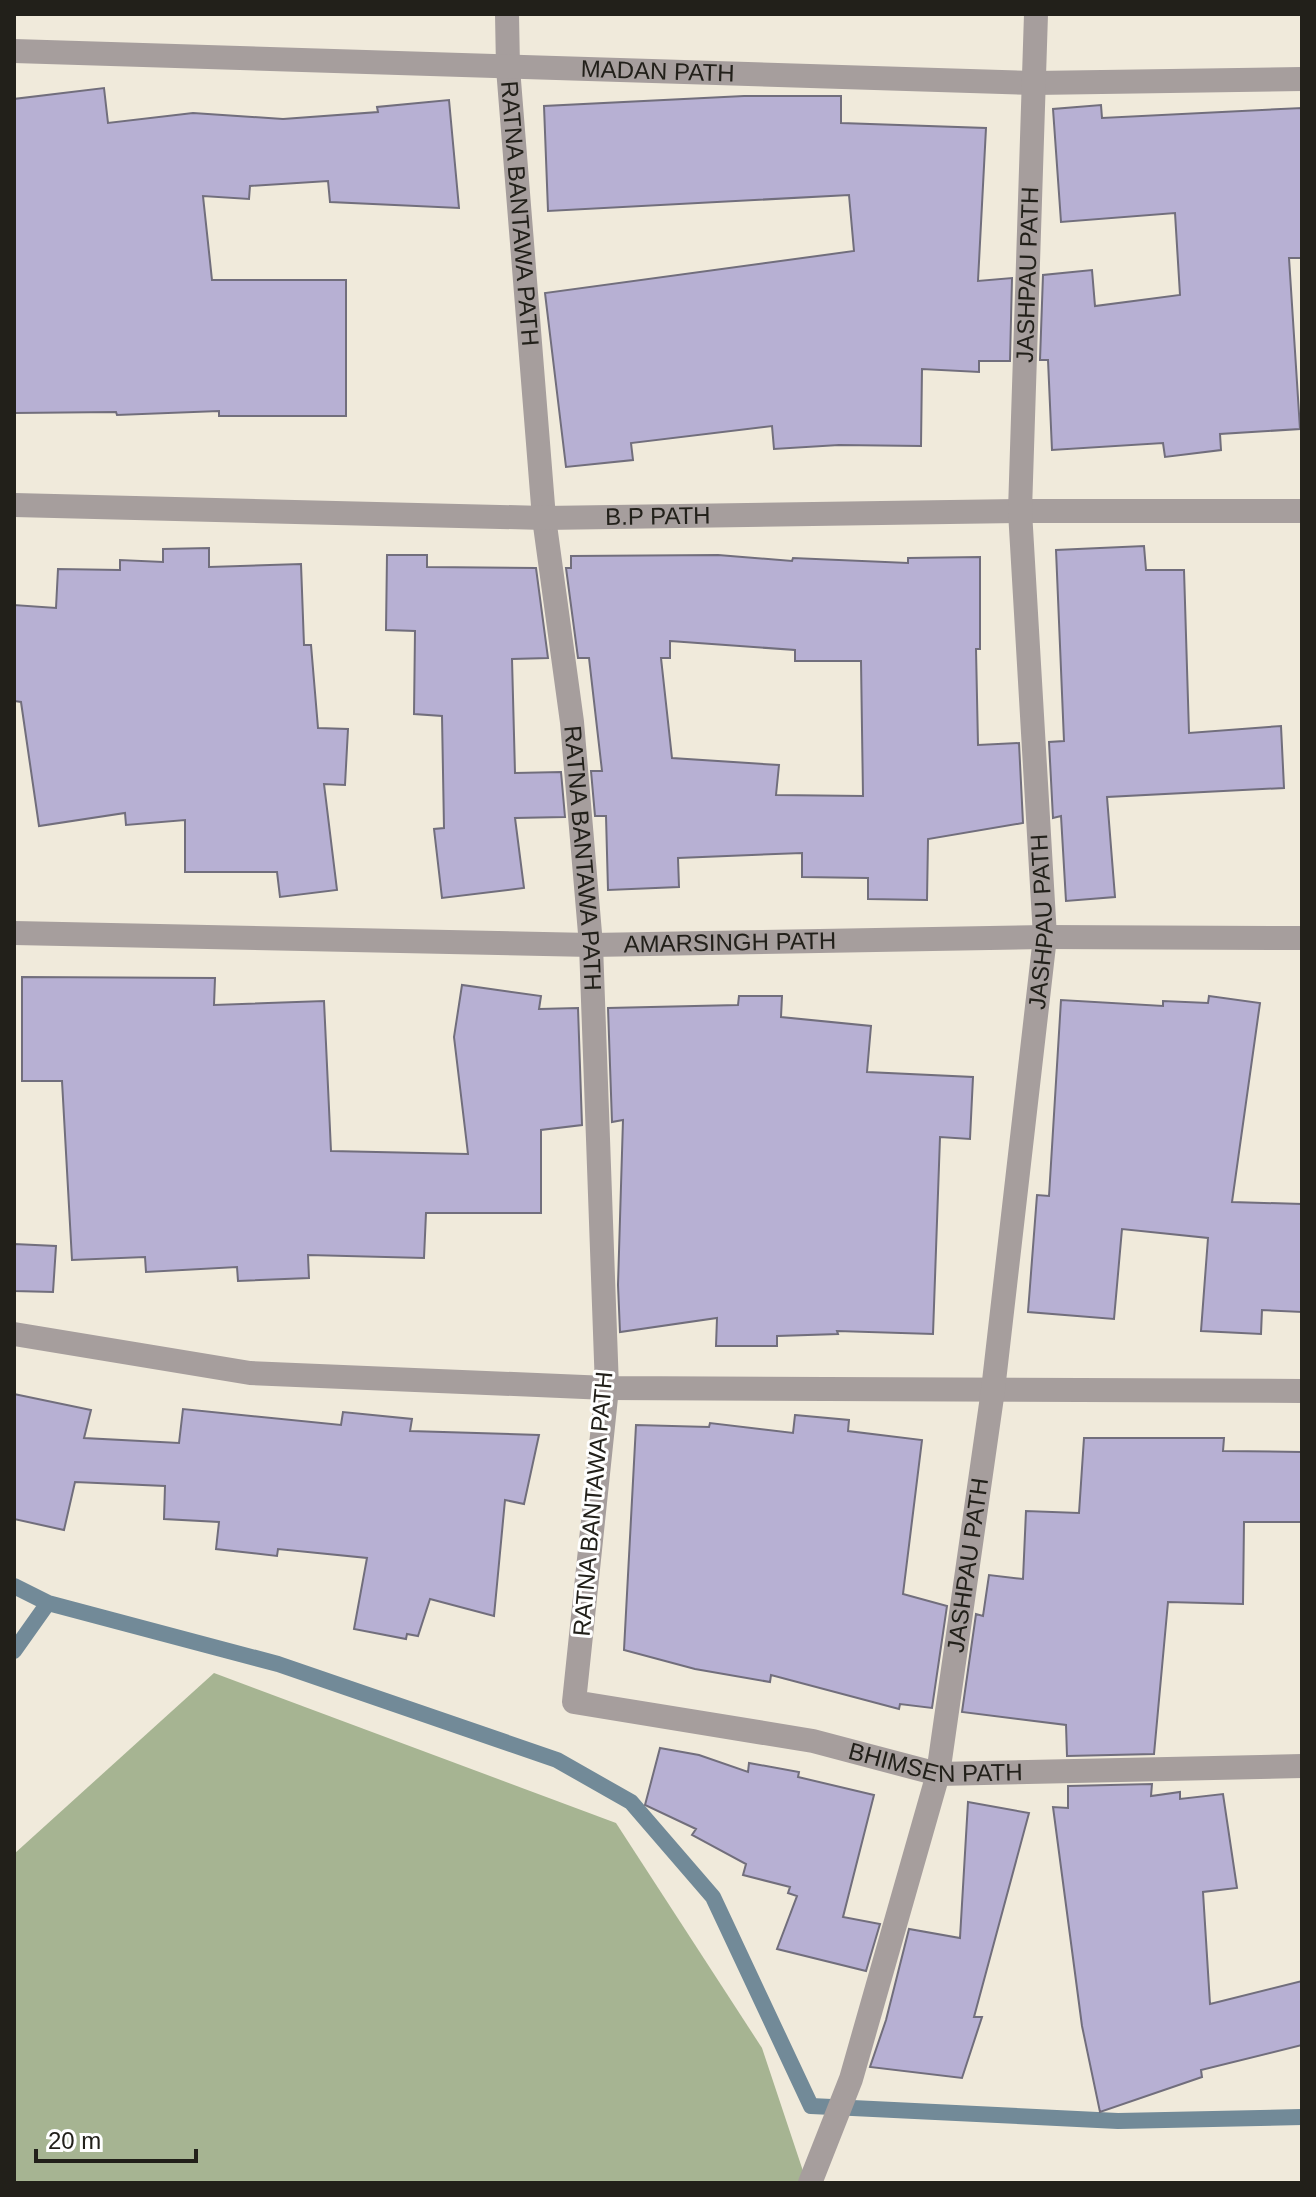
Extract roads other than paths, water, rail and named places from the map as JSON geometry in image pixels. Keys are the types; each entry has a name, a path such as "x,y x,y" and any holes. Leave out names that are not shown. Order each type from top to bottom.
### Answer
{"street":[{"name":"RATNA BANTAWA PATH","path":"507,14 508,68 544,518 572,722 591,945 607,1388 574,1702"},
{"name":"JASHPAU PATH","path":"810,2183 851,2079 938,1774 993,1390 1045,937 1020,511 1036,14"},
{"name":"MADAN PATH","path":"14,51 1034,83 1302,79"},
{"name":"B.P PATH","path":"14,505 544,518 1020,511 1302,511"},
{"name":"AMARSINGH PATH","path":"14,933 591,945 1045,937 1302,938"},
{"path":"14,1334 250,1373 607,1388 1302,1391"},
{"name":"BHIMSEN PATH","path":"574,1702 813,1741 938,1774 1302,1766"}],"waterway":[{"path":"14,1586 48,1603 278,1664 557,1760 631,1802 713,1897 811,2106 1118,2121 1302,2117"},
{"path":"14,1651 48,1603"}]}
